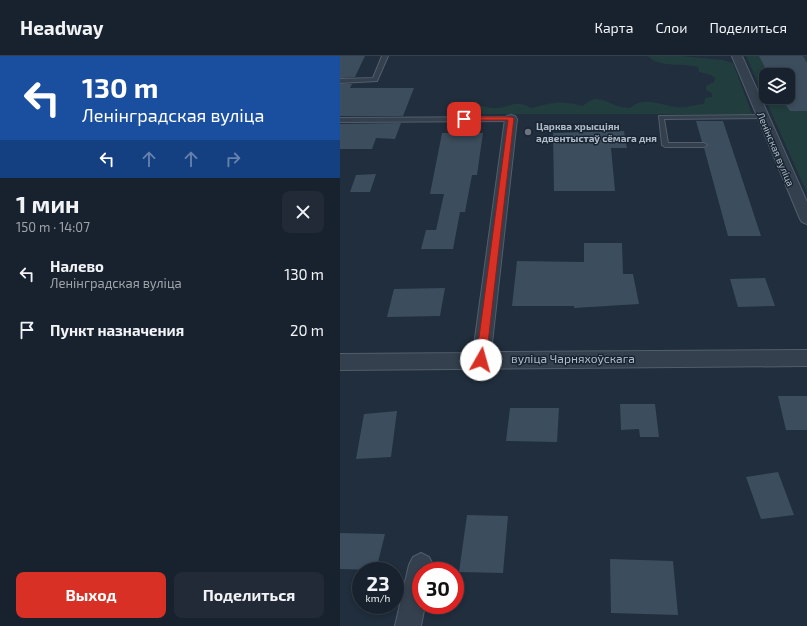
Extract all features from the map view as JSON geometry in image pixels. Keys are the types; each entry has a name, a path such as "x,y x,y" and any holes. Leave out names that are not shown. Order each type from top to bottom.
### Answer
{"street":[{"name":"Ленінская вуліца","path":"737,56 807,219"},
{"path":"481,360 511,118"},
{"name":"вуліца Чарняхоўскага","path":"340,362 807,358"},
{"path":"408,626 412,607"}],"lane":[{"path":"340,81 375,80 386,56"},
{"path":"704,145 665,145 661,117 763,117"},
{"path":"340,120 511,118"}],"green space":[{"path":"648,56 682,56 723,60 733,63 752,114 461,114 460,109 470,104 496,108 521,104 531,108 562,102 583,106 592,100 600,99 620,107 630,108 643,102 686,107 704,104 705,98 712,97 712,93 706,90 706,86 714,82 715,78 711,75 699,72 698,67 665,64 652,60"},
{"path":"746,56 807,56 807,193 767,104 795,104 795,68 759,68 759,85"}],"building":[{"path":"340,56 365,56 355,77 340,78"},
{"path":"759,56 803,56 807,63 807,111 790,111 785,104 795,104 795,68 765,68"},
{"path":"340,84 352,84 350,88 414,88 403,116 340,116"},
{"path":"696,121 723,121 761,236 728,236 704,148 708,145 702,142"},
{"path":"401,123 395,139 376,138 372,149 340,149 340,124"},
{"path":"624,131 627,148 611,148 615,191 554,191 553,133"},
{"path":"442,133 483,133 477,175 472,175 465,212 460,212 453,249 421,249 426,230 436,230 444,194 430,194"},
{"path":"376,174 370,192 350,192 356,175"},
{"path":"584,243 622,243 623,274 633,274 639,304 574,308 574,306 512,306 517,261 584,262"},
{"path":"765,278 775,306 738,307 730,279"},
{"path":"445,288 440,316 387,317 394,289"},
{"path":"778,396 807,396 807,430 786,430"},
{"path":"620,404 655,404 659,437 640,437 639,429 621,430"},
{"path":"510,408 559,408 557,442 506,441"},
{"path":"397,411 391,457 356,459 364,414"},
{"path":"778,472 794,515 761,519 746,477"},
{"path":"467,515 508,516 503,573 464,572 464,562 460,562"},
{"path":"340,533 385,534 378,562 352,562 352,569 340,569"},
{"path":"610,559 673,561 678,615 611,613"}],"place":[{"name":"Царква хрысціян адвентыстаў сёмага дня","path":"528,132"}],"route":[{"path":"464,119 511,118 481,360"}]}
